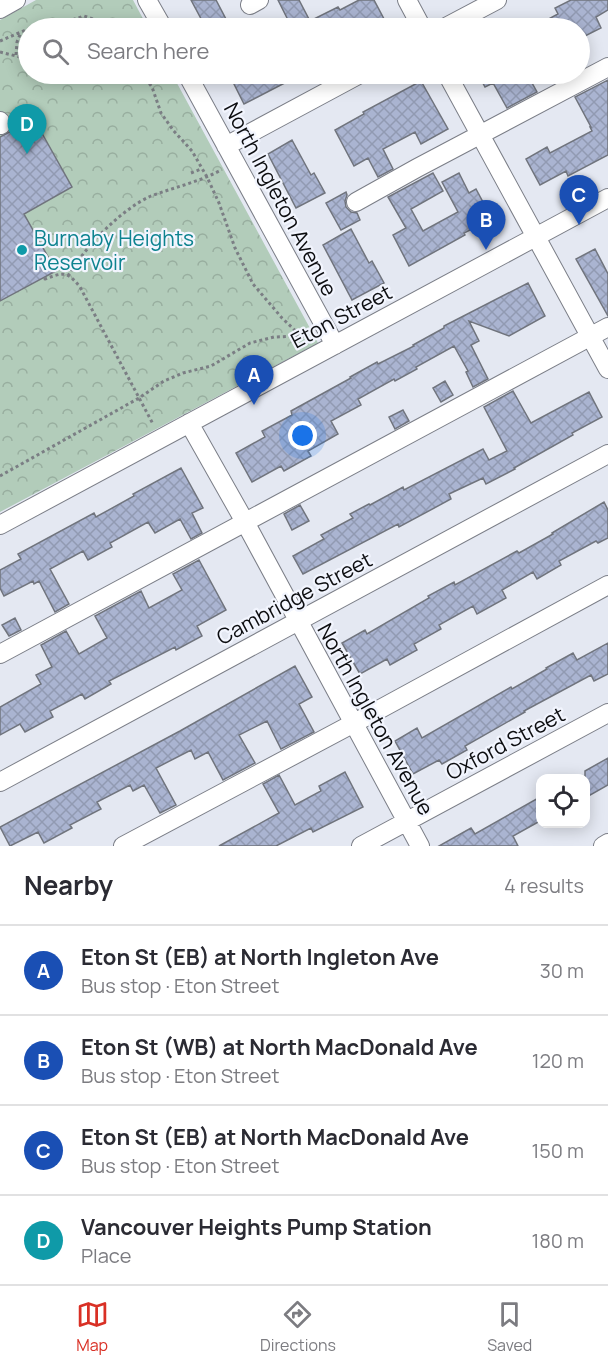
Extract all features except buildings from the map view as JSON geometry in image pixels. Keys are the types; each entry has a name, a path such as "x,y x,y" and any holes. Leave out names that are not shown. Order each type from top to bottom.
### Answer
{"street":[{"path":"0,9 16,0"},
{"path":"147,0 157,18"},
{"path":"407,0 417,18"},
{"path":"463,18 496,0"},
{"path":"590,77 608,67"},
{"name":"North Ingleton Avenue","path":"192,84 332,346"},
{"path":"226,146 341,84"},
{"path":"453,84 608,369"},
{"path":"356,202 576,84"},
{"name":"Eton Street","path":"0,525 608,198"},
{"path":"0,654 608,327"},
{"name":"North Ingleton Avenue","path":"189,423 420,846"},
{"name":"Cambridge Street","path":"0,782 608,454"},
{"path":"123,846 608,585"},
{"name":"Oxford Street","path":"361,846 608,713"},
{"path":"603,846 608,843"}],"path":[{"path":"0,41 18,33"},
{"path":"0,52 16,55 18,40"},
{"path":"150,84 161,113 192,151 207,177 235,248 253,284 301,336"},
{"path":"191,173 201,169"},
{"path":"68,276 78,260 100,235 138,203 221,170"},
{"path":"45,278 60,273 68,276 80,287 162,438"},
{"path":"0,476 139,398 164,381 211,366 250,343 274,337 301,336 332,346"}],"green space":[{"path":"36,0 133,0 143,18 18,18 18,84 177,84 318,343 0,512 0,20"}],"place":[{"name":"Vancouver Heights Pump Station","path":"27,154"},
{"name":"Eton St (EB) at North MacDonald Ave","path":"579,225"},
{"name":"Burnaby Heights Reservoir","path":"22,250"},
{"name":"Eton St (WB) at North MacDonald Ave","path":"486,250"},
{"name":"Eton St (EB) at North Ingleton Ave","path":"254,405"}]}
